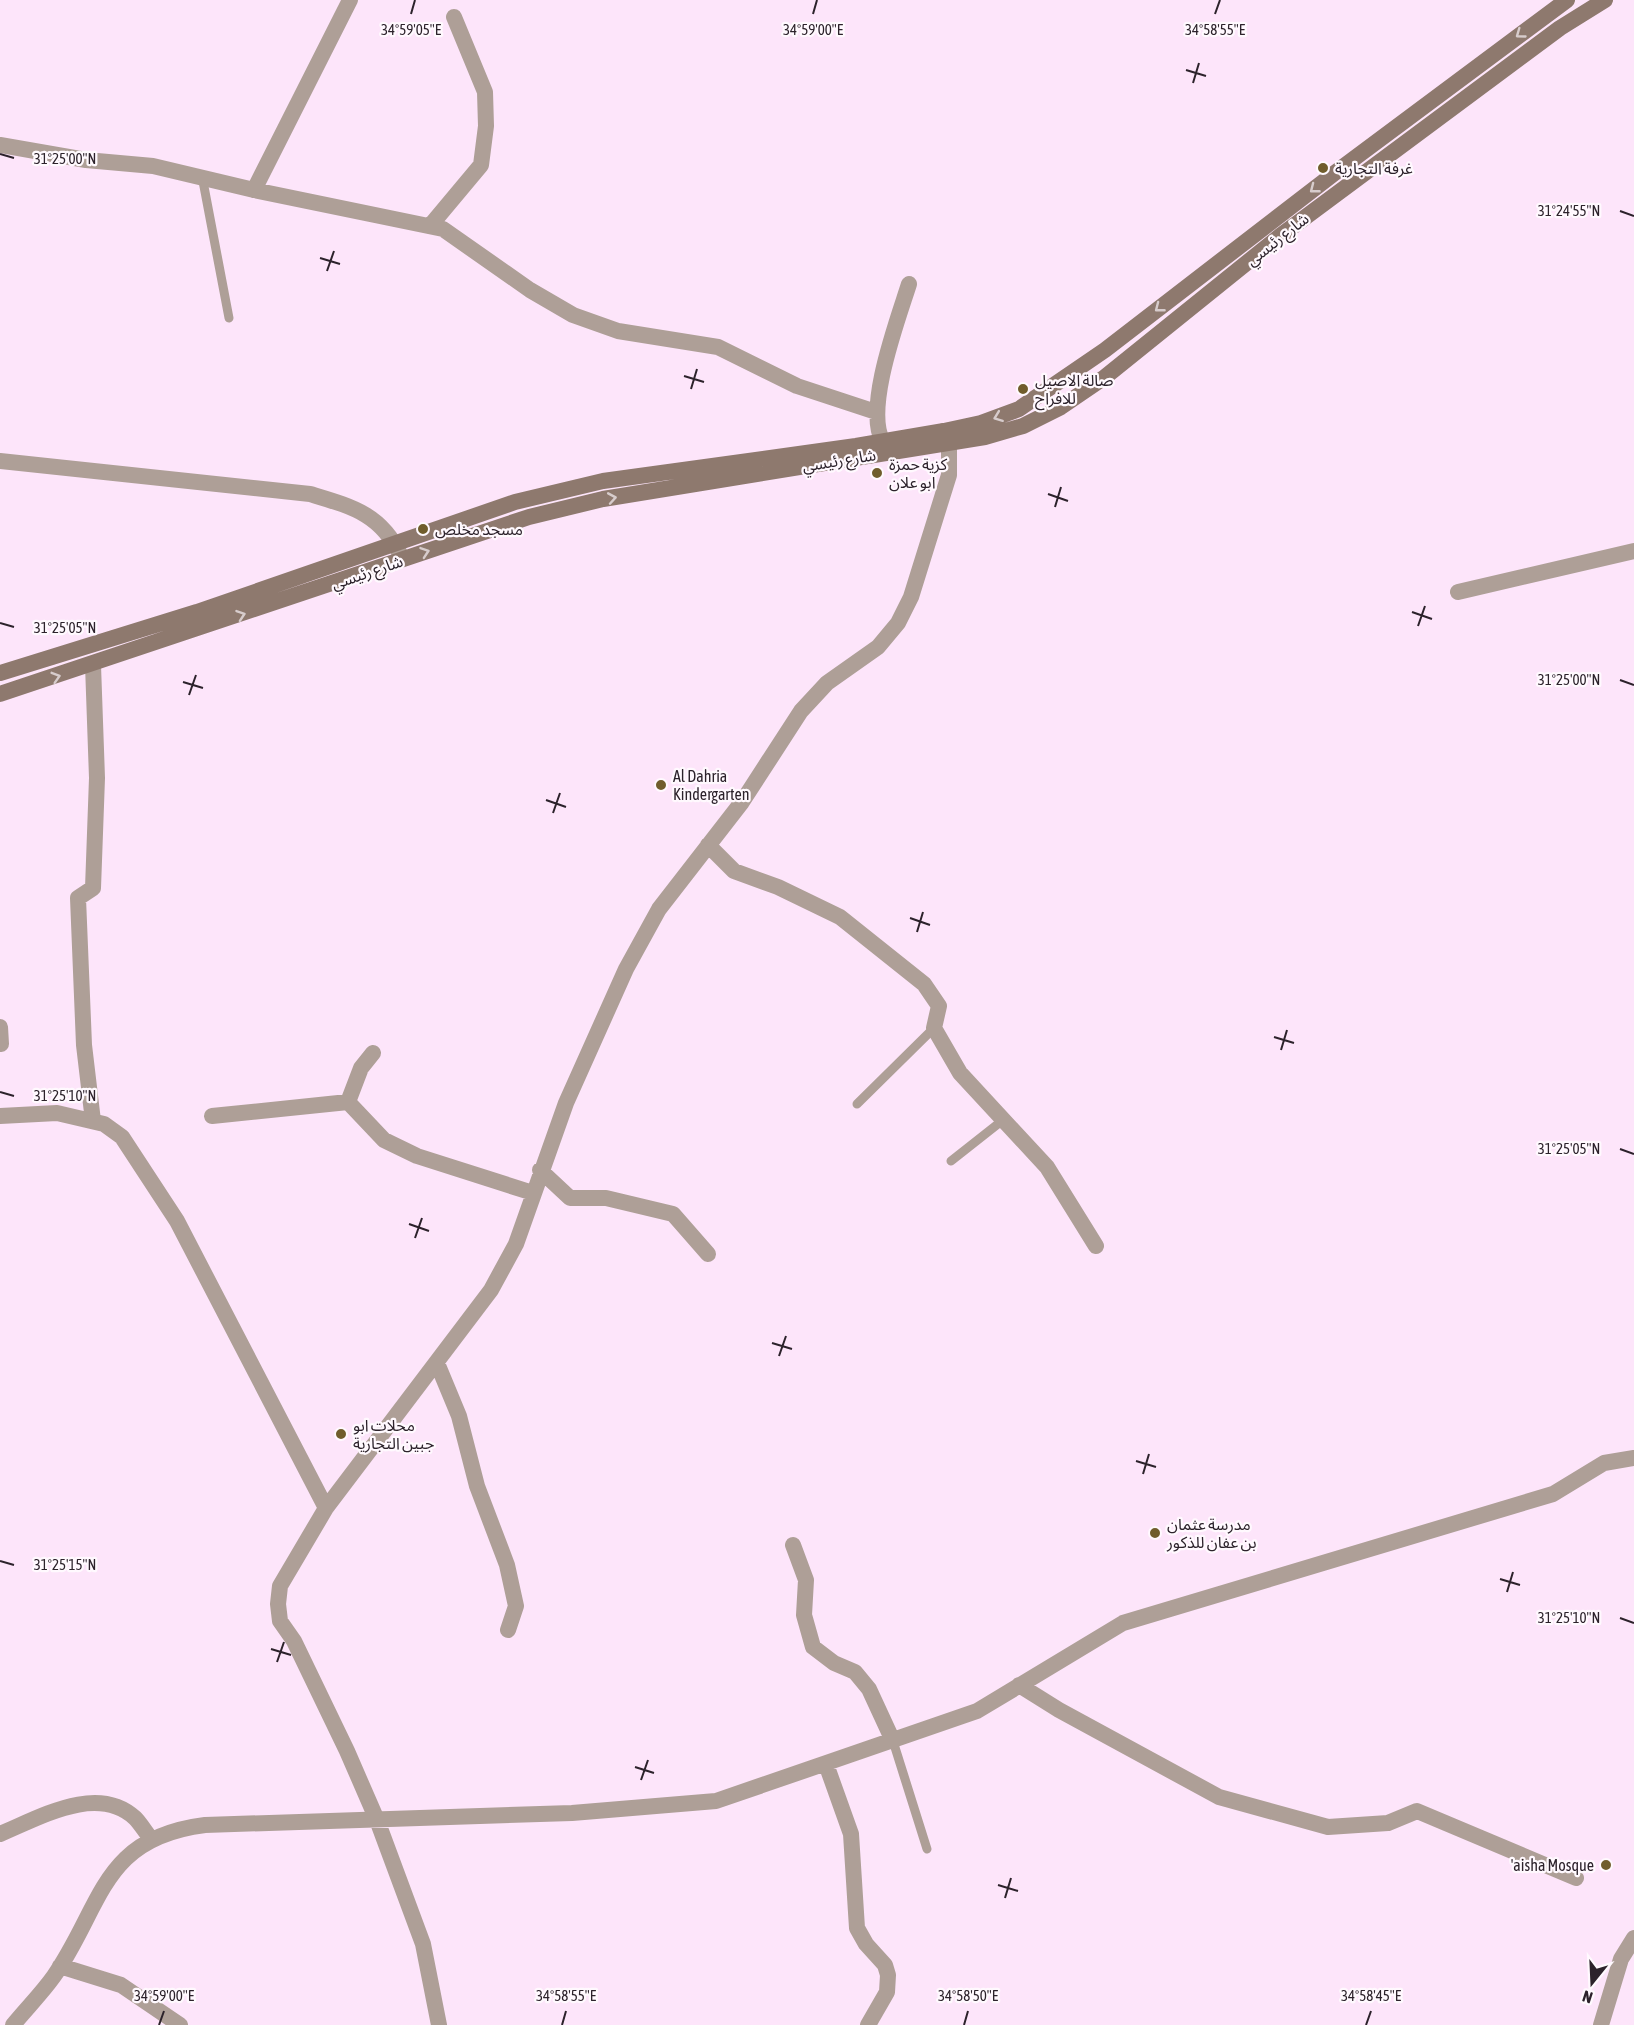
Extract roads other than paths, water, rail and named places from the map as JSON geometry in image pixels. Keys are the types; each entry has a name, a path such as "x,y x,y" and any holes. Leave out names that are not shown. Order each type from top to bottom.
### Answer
{"main road":[{"name":"شارع رئيسي","path":"946,437 1019,409 1054,387 1335,172 1568,0"},
{"name":"شارع رئيسي","path":"0,694 93,665 529,517 603,500 946,437 985,437 1023,426 1061,407 1105,377 1299,222 1560,28 1605,0"},
{"name":"شارع رئيسي","path":"0,672 197,612 515,502 603,481 889,447"}],"street":[{"path":"254,190 350,0"},
{"path":"430,226 481,165 486,126 485,92 454,17"},
{"path":"0,145 86,160 153,166 254,190 443,229 530,290 573,315 618,331 718,346 797,386 876,412"},
{"path":"889,447 876,412 888,349 909,284"},
{"path":"439,2025 423,1944 377,1820 294,1641 284,1629 278,1612 278,1595 284,1578 326,1508 491,1290 516,1244 540,1170 566,1102 626,969 659,909 742,802 813,696 878,647 898,622 911,597 949,475 946,437"},
{"path":"0,461 310,494 350,506 377,520 394,542 403,560"},
{"path":"1458,592 1634,551"},
{"path":"93,665 97,778 93,888 78,898 84,1045 93,1121"},
{"path":"708,845 734,871 778,887 840,917 924,984 939,1006 934,1028 960,1072 1047,1167 1096,1245"},
{"path":"348,1102 361,1068 374,1053"},
{"path":"348,1102 384,1140 417,1156 533,1193"},
{"path":"212,1116 348,1102"},
{"path":"0,1116 57,1113 93,1121 114,1130 122,1137 177,1221 326,1508"},
{"path":"540,1170 570,1198 606,1198 673,1214 708,1254"},
{"path":"437,1363 459,1416 477,1486 507,1565 516,1606 508,1630"},
{"path":"12,2025 60,1966 112,1871 152,1840 172,1832 205,1825 572,1813 716,1801 976,1711 1123,1623 1553,1494 1604,1463 1634,1458"},
{"path":"793,1545 806,1580 804,1615 813,1647 834,1663 855,1672 869,1689 893,1741"},
{"path":"1019,1685 1059,1710 1219,1797 1328,1827 1388,1823 1417,1811 1576,1878"},
{"path":"826,1764 851,1834 857,1928 866,1944 885,1965 888,1975 887,1992 868,2025"},
{"path":"0,1834 76,1805 96,1802 116,1807 134,1817 152,1840"},
{"path":"1602,2025 1621,1959 1634,1938"},
{"path":"60,1966 121,1985 180,2025"}],"lane":[{"path":"202,176 229,318"},
{"path":"857,1104 934,1028"},
{"path":"951,1161 1003,1120"},
{"path":"893,1741 927,1848"}],"place":[{"name":"غرفة التجارية","path":"1323,168"},
{"name":"صالة الاصيل للافراح","path":"1023,389"},
{"name":"كزية حمزة ابو علان","path":"877,473"},
{"name":"مسجد مخلص","path":"423,529"},
{"name":"Al Dahria Kindergarten","path":"661,785"},
{"name":"محلات ابو جبين التجارية","path":"341,1434"},
{"name":"مدرسة عثمان بن عفان للذكور","path":"1155,1533"},
{"name":"'aisha Mosque","path":"1606,1865"}]}
